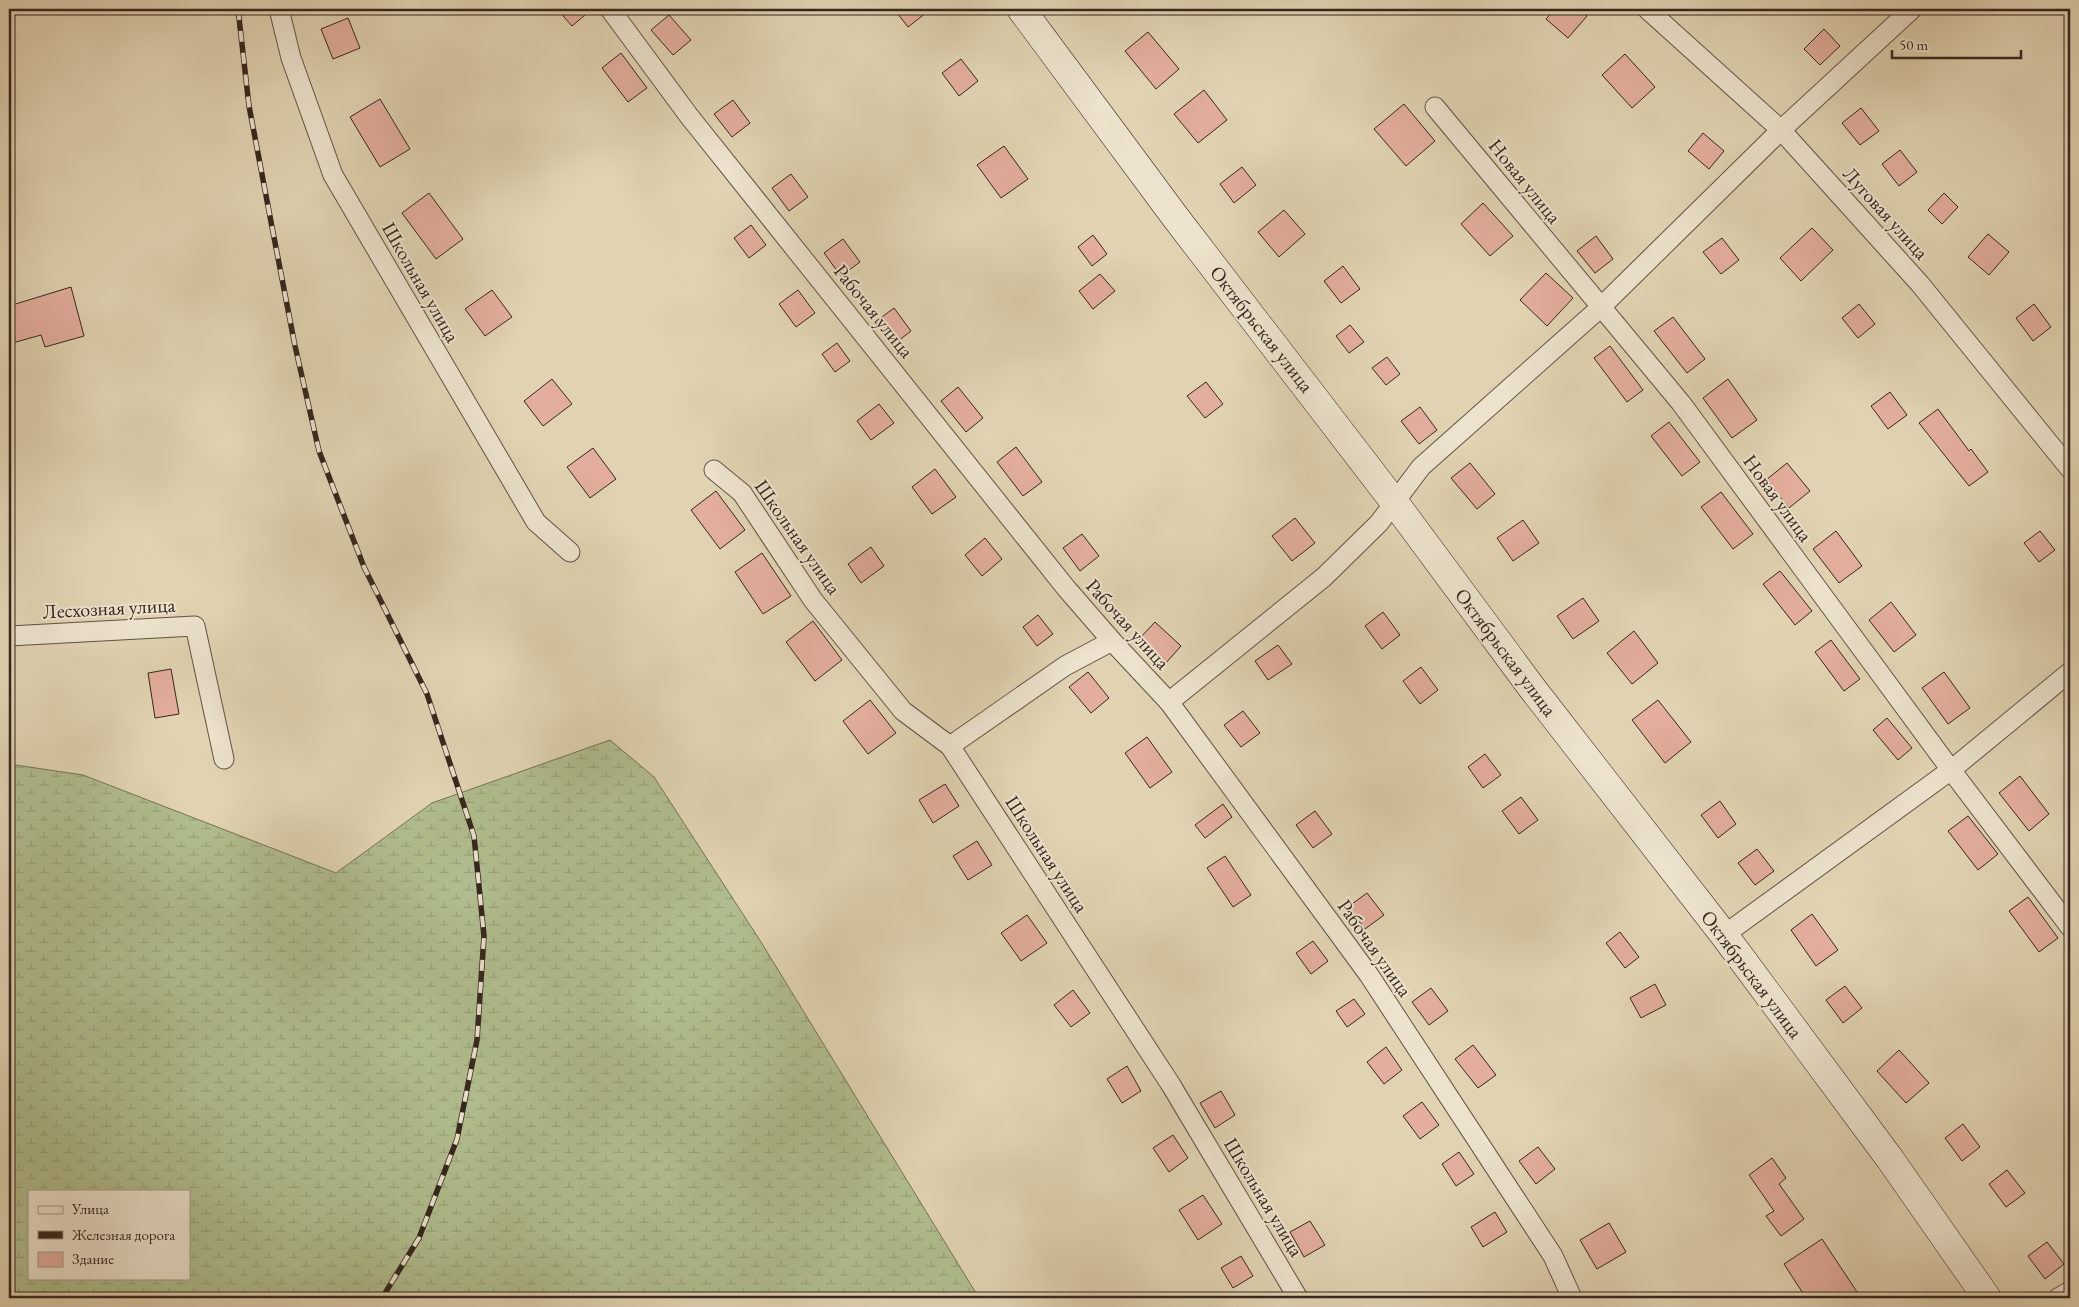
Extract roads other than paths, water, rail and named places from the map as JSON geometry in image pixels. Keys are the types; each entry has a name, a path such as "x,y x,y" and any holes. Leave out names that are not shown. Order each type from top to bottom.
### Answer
{"street":[{"name":"Школьная улица","path":"279,9 291,58 333,175 536,522 570,552"},
{"name":"Рабочая улица","path":"610,9 689,116 1060,580 1112,641 1169,702 1369,975 1553,1256 1572,1298"},
{"name":"Октябрьская улица","path":"1021,9 1176,218 1396,503 1532,688 1724,935 1890,1159 1988,1298"},
{"name":"Луговая улица","path":"1647,9 1781,130 1920,284 2070,469"},
{"path":"1169,702 1324,577 1379,523 1396,503 1421,467 1600,308 1781,130 1912,9"},
{"name":"Новая улица","path":"1435,107 1600,308 1681,403 1951,770 2070,927"},
{"name":"Школьная улица","path":"714,470 742,493 813,600 903,711 950,746 1171,1085 1298,1298"},
{"name":"Лесхозная улица","path":"9,636 195,626 224,759"},
{"path":"950,746 1065,666 1112,641"},
{"path":"1724,935 1951,770 2070,672"},
{"path":"2058,1298 2070,1290"}],"railway":[{"path":"238,9 249,106 295,346 319,451 364,567 427,694 474,836 484,936 477,1040 457,1139 419,1238 382,1298"}]}
